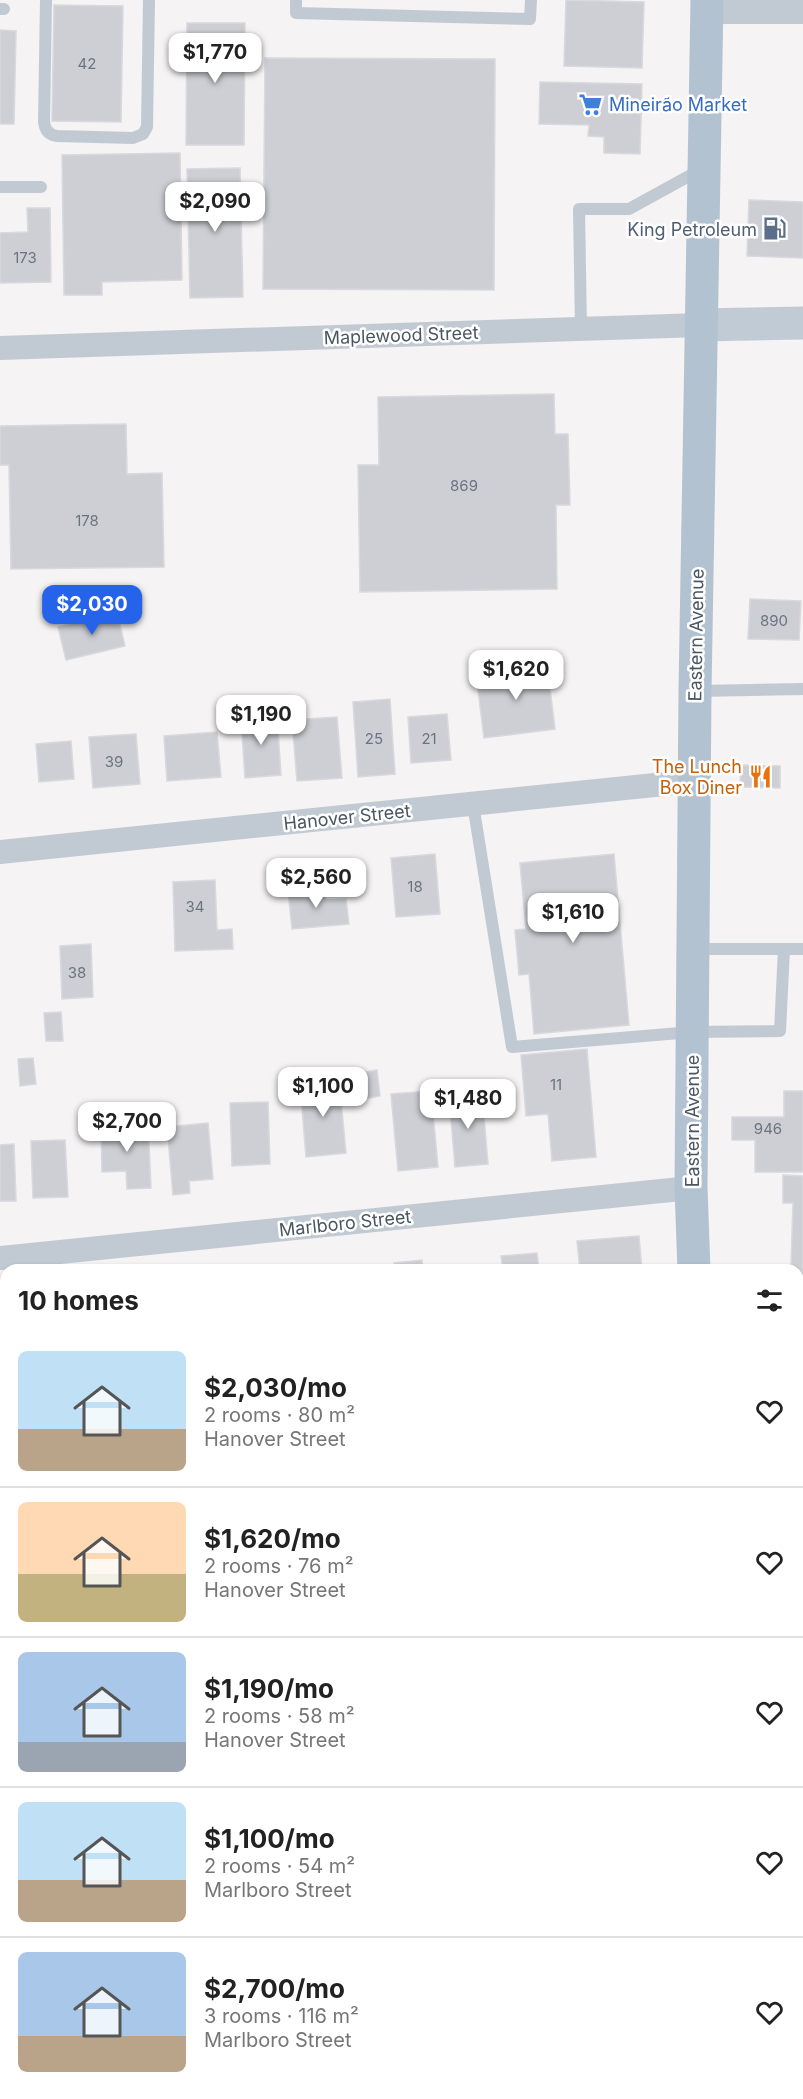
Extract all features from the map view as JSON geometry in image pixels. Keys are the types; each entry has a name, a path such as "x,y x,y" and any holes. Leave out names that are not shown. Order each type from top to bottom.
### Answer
{"main road":[{"name":"Eastern Avenue","path":"694,1264 691,1188 694,781 707,6"},
{"name":"Maplewood Street","path":"701,325 803,323"}],"street":[{"path":"707,6 803,12"},
{"name":"Maplewood Street","path":"0,348 701,325"},
{"name":"Hanover Street","path":"0,852 694,781"},
{"name":"Marlboro Street","path":"0,1258 691,1188"}],"lane":[{"path":"46,0 44,122 46,130 55,136 133,138 143,134 147,127 149,0"},
{"path":"296,0 296,13 530,19 531,0"},
{"path":"581,329 579,209 629,209 704,168"},
{"path":"0,187 41,187"},
{"path":"695,691 803,689"},
{"path":"473,804 512,1047 693,1032 780,1030 784,949"},
{"path":"693,949 803,949"}],"building":[{"path":"566,0 644,2 642,68 564,66"},
{"path":"54,5 123,6 121,122 52,121"},
{"path":"187,23 245,23 244,145 186,145"},
{"path":"0,30 16,31 14,124 0,124"},
{"path":"265,58 495,59 494,290 263,289"},
{"name":"Mineirão Market","path":"540,82 642,84 640,154 604,153 604,137 588,136 589,125 539,124"},
{"path":"180,153 182,280 102,282 102,295 64,295 62,155"},
{"path":"240,168 243,297 190,298 187,169"},
{"name":"King Petroleum","path":"749,200 803,202 803,258 747,256"},
{"path":"27,208 50,208 51,282 0,283 0,233 28,232"},
{"path":"554,394 555,434 568,434 570,505 556,505 557,589 360,592 358,465 379,465 378,397"},
{"path":"126,424 127,474 162,473 164,567 11,569 9,465 0,465 0,426"},
{"path":"750,599 801,601 799,640 748,639"},
{"path":"117,612 125,646 66,660 58,627"},
{"path":"547,664 555,729 484,738 476,674"},
{"path":"390,699 395,774 358,777 353,702"},
{"path":"447,714 451,760 411,763 408,717"},
{"path":"277,715 281,775 245,778 241,718"},
{"path":"337,717 342,778 297,781 292,720"},
{"path":"217,732 221,777 167,781 164,736"},
{"path":"136,734 140,784 93,788 89,737"},
{"path":"71,741 74,779 39,782 36,744"},
{"name":"The Lunch Box Diner","path":"741,765 780,766 780,788 740,787"},
{"path":"435,854 440,914 396,917 391,858"},
{"path":"614,854 629,1025 534,1034 529,974 519,975 515,930 526,929 520,863"},
{"path":"215,880 217,930 232,929 233,949 175,951 173,882"},
{"path":"325,887 326,900 346,899 349,924 292,929 288,891"},
{"path":"91,944 93,997 62,999 60,946"},
{"path":"61,1012 63,1041 46,1041 44,1013"},
{"path":"587,1049 596,1157 552,1161 548,1114 526,1116 521,1055"},
{"path":"33,1058 36,1084 20,1086 18,1059"},
{"path":"377,1070 380,1096 359,1100 355,1074"},
{"path":"339,1079 346,1153 306,1157 300,1083"},
{"path":"431,1091 438,1167 398,1171 391,1094"},
{"path":"784,1091 803,1091 803,1172 755,1172 755,1140 732,1140 732,1117 784,1117"},
{"path":"482,1093 488,1164 455,1167 449,1096"},
{"path":"268,1102 270,1164 232,1166 230,1103"},
{"path":"148,1123 151,1188 127,1189 126,1171 102,1172 101,1125"},
{"path":"208,1123 213,1179 189,1181 190,1193 173,1195 167,1127"},
{"path":"65,1140 68,1197 33,1198 31,1141"},
{"path":"14,1144 16,1201 0,1201 0,1145"},
{"path":"783,1175 803,1176 803,1264 791,1264 793,1203 783,1203"},
{"path":"639,1236 641,1264 579,1264 577,1241"},
{"path":"537,1253 538,1264 502,1264 501,1256"},
{"path":"422,1260 422,1264 394,1264"}],"place":[{"name":"Mineirão Market","path":"591,104"},
{"name":"King Petroleum","path":"775,229"},
{"name":"The Lunch Box Diner","path":"760,776"}]}
